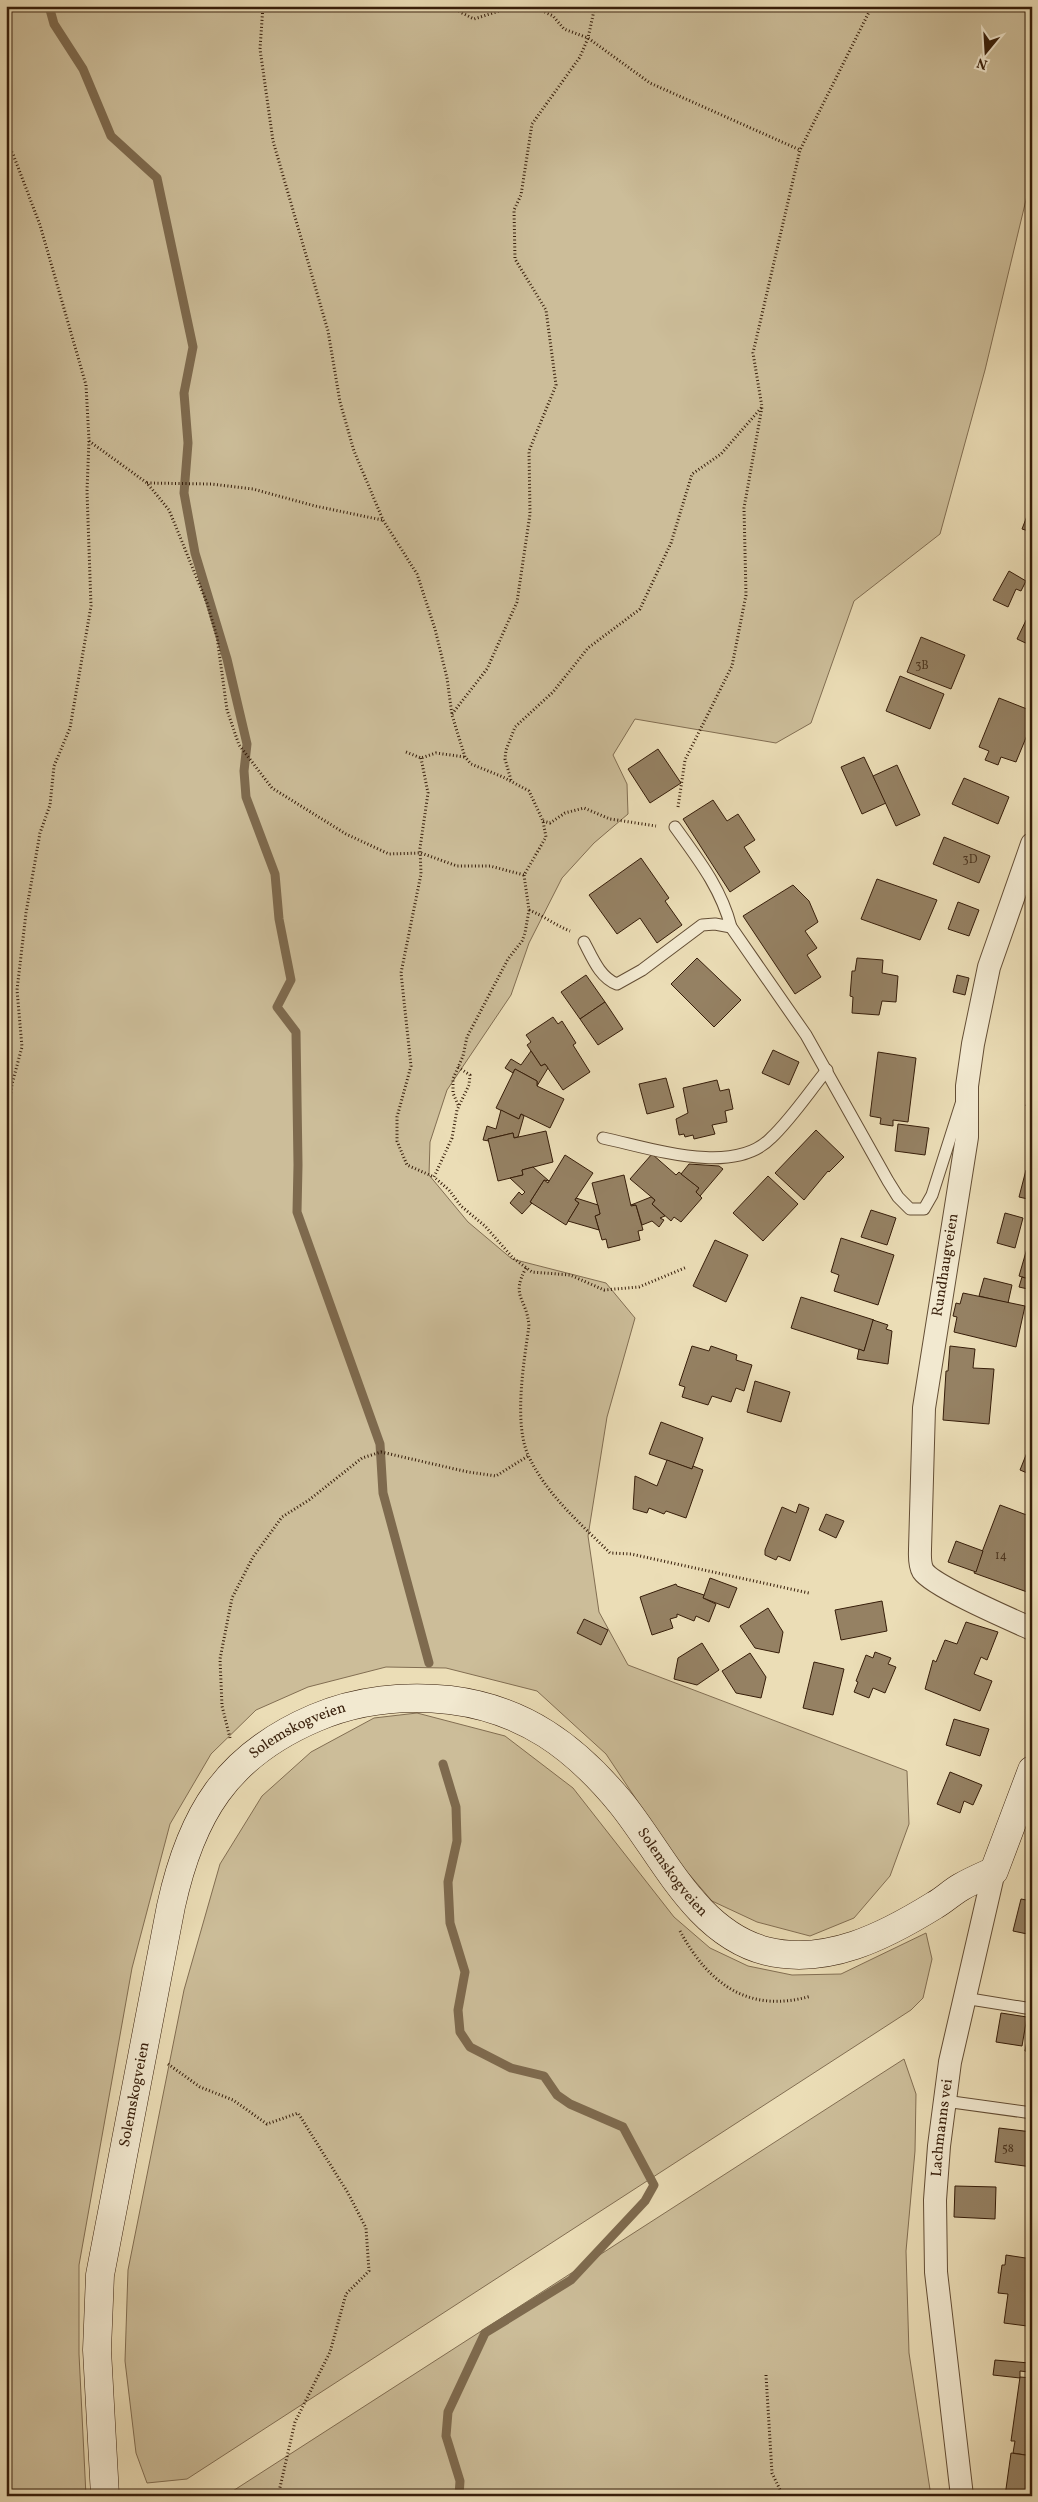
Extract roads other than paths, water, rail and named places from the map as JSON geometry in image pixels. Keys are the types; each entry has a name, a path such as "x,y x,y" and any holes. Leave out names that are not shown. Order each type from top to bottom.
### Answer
{"street":[{"name":"Rundhaugveien","path":"1032,844 989,967 973,1044 967,1086 966,1137 924,1408 920,1563 924,1573 956,1593 1032,1629"},
{"name":"Solemskogveien","path":"105,2496 97,2350 99,2285 106,2233 145,2047 171,1906 181,1865 193,1832 203,1812 224,1782 238,1767 268,1742 323,1715 364,1704 423,1698 464,1702 501,1710 560,1742 596,1774 622,1804 689,1896 723,1930 764,1950 793,1956 847,1948 869,1940 937,1904 960,1887 994,1871"},
{"name":"Lachmanns vei","path":"962,2496 936,2272 935,2200 950,2062 964,1998 994,1871 1032,1770"}],"lane":[{"path":"675,827 716,886 725,907 730,927 806,1035 888,1181 898,1197 910,1209 924,1209 932,1195 967,1086"},
{"path":"584,942 601,972 611,982 618,984 642,970 702,925 715,924 730,927"},
{"path":"603,1138 698,1157 725,1159 752,1153 771,1139 827,1070"},
{"path":"964,1998 1032,2009"},
{"path":"945,2101 1032,2113"}],"waterway":[{"path":"49,6 54,24 83,69 111,136 157,178 193,347 184,393 188,443 184,493 195,553 227,659 247,744 244,771 246,797 275,874 279,919 291,980 277,1007 296,1032 297,1212 380,1444 383,1493 429,1663"},
{"path":"443,1764 456,1807 457,1841 448,1882 450,1923 465,1972 458,2010 460,2032 470,2047 511,2068 544,2076 557,2095 570,2104 623,2127 654,2185 645,2201 571,2280 485,2333 448,2412 446,2436 460,2481 459,2496"}]}
